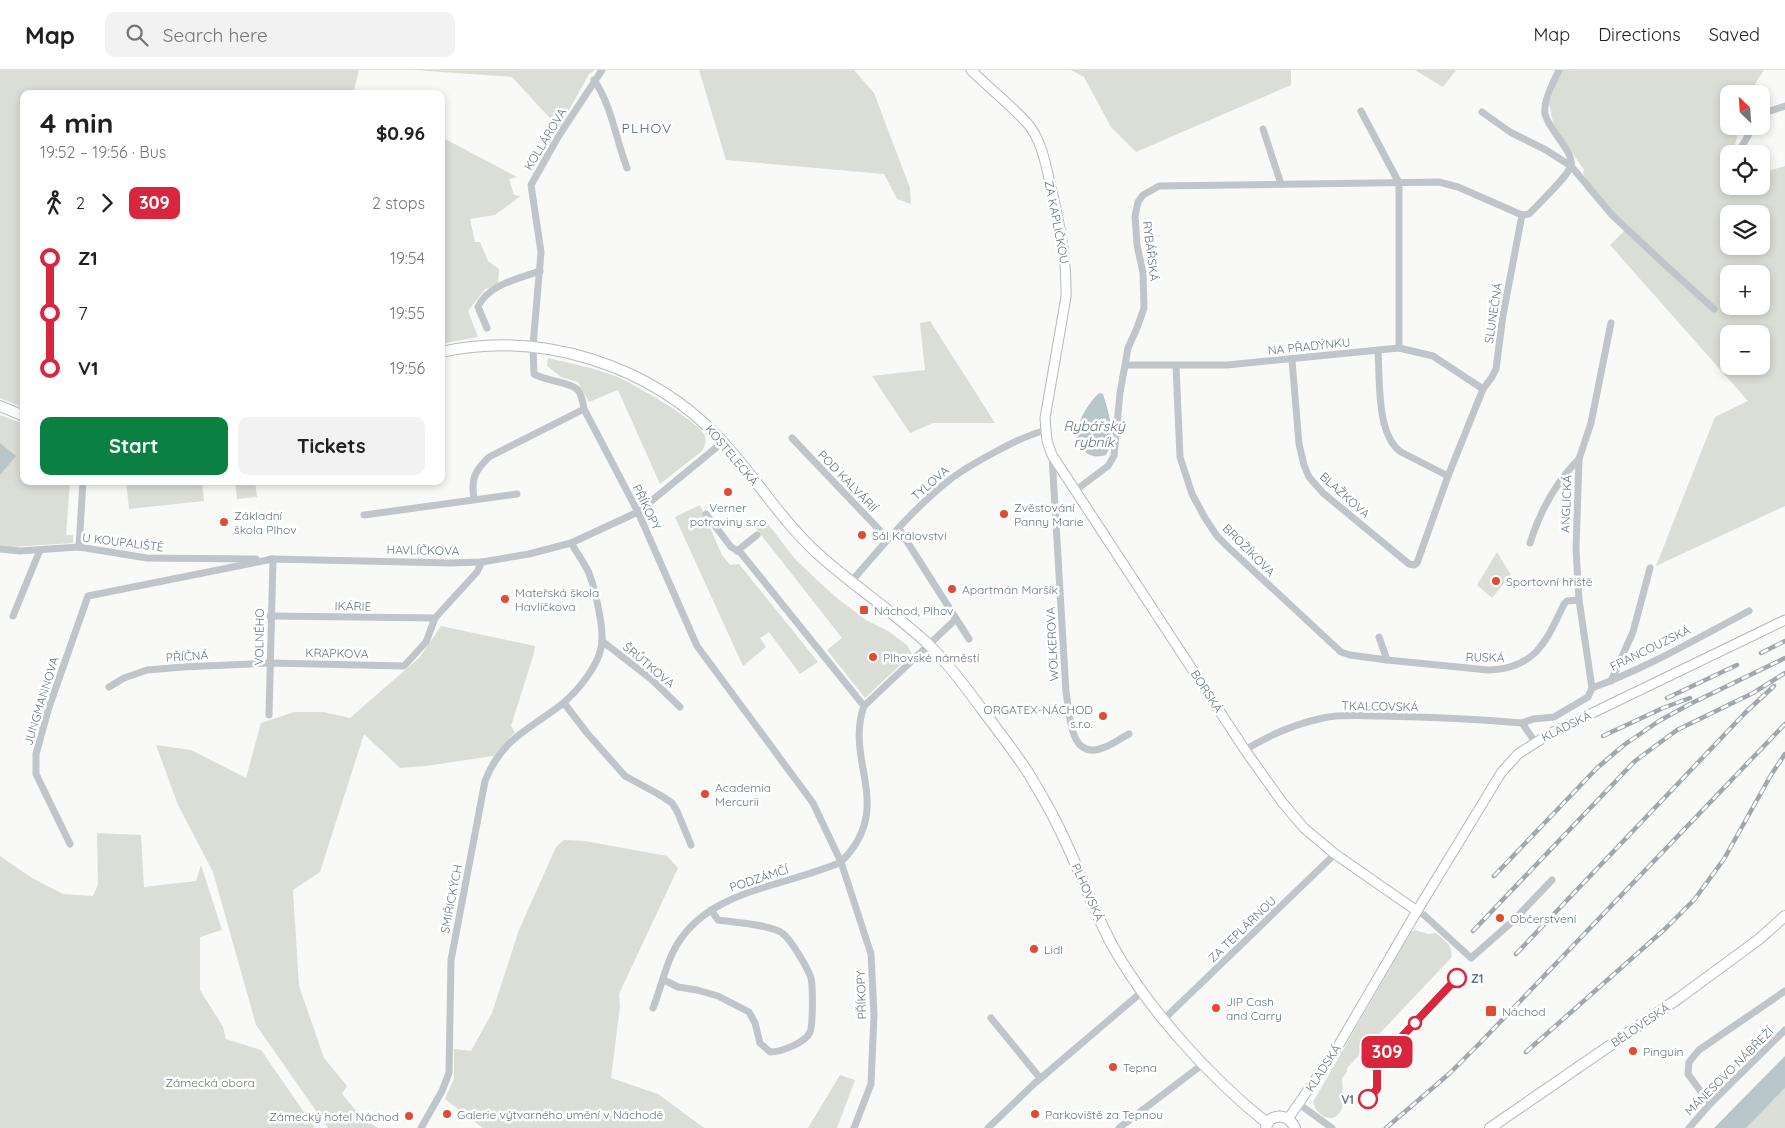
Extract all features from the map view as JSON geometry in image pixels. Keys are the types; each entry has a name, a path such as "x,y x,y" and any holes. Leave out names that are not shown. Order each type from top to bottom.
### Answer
{"main road":[{"name":"KOSTELECKÁ","path":"445,351 494,345 533,346 586,358 646,382 685,406 706,424 723,442 790,525 814,550 851,582"},
{"path":"0,406 20,414"},
{"path":"851,582 929,645"},
{"name":"PLHOVSKÁ","path":"929,645 964,686 1026,770 1067,844 1112,944 1143,991 1164,1019 1203,1064 1266,1126"},
{"name":"BĚLOVESKÁ","path":"1490,1128 1679,998 1758,940 1785,916"},
{"path":"1266,1126 1275,1117 1283,1117 1288,1119 1295,1128"}],"street":[{"name":"KOLLÁROVA","path":"533,346 541,252 531,184 545,158 602,70"},
{"name":"ZA KAPLIČKOU","path":"971,70 1027,123 1037,138 1044,159 1063,242 1067,276 1066,297 1046,418 1046,430"},
{"path":"1522,215 1528,214 1566,174 1571,166 1571,161 1545,113 1549,92 1559,70"},
{"path":"594,80 603,96 627,168"},
{"path":"1770,111 1785,106"},
{"path":"1361,111 1399,183 1399,348"},
{"path":"1482,112 1510,132 1546,150 1571,166 1612,215 1714,309"},
{"path":"1263,129 1281,184"},
{"name":"RYBÁŘSKÁ","path":"1076,490 1108,466 1114,456 1120,393 1128,348 1144,308 1143,273 1137,245 1135,216 1138,202 1143,195 1159,186 1439,182 1452,185 1522,215"},
{"name":"SLUNEČNÁ","path":"1414,565 1417,563 1448,476 1483,389 1496,369 1502,315 1522,215"},
{"path":"487,328 478,307 481,301 493,290 540,271"},
{"name":"ANGLICKÁ","path":"1592,688 1579,600 1576,549 1579,459 1591,423 1611,323"},
{"name":"PŘÍKOPY","path":"533,346 534,374 542,379 572,386 578,390 584,409 638,512 697,646 813,803 841,862 871,954 874,1015 871,1084 854,1128"},
{"name":"NA PŘADÝNKU","path":"1126,365 1227,365 1399,348 1432,356 1483,389"},
{"path":"1378,350 1384,427 1389,440 1401,452 1448,476"},
{"name":"BLAŽKOVA","path":"1292,360 1299,444 1309,477 1323,493 1409,564 1414,565"},
{"name":"BROŽÍKOVA","path":"1176,366 1180,457 1192,494 1217,536 1308,622"},
{"path":"474,499 472,484 474,477 478,468 489,458 584,409"},
{"name":"BORSKÁ","path":"1046,430 1052,455 1245,750 1282,802 1304,828 1335,854 1421,913"},
{"name":"TYLOVA","path":"851,582 899,528 949,480 1019,439 1046,430"},
{"name":"POD KALVÁRIÍ","path":"792,438 888,540"},
{"name":"HAVLÍČKOVA","path":"93,594 273,559 450,563 482,562 529,554 571,543 638,512 723,442"},
{"name":"WOLKEROVA","path":"1052,455 1066,692 1075,741 1083,748 1090,750 1104,748 1129,734"},
{"path":"1530,543 1537,519 1557,484 1579,459"},
{"path":"79,547 82,485"},
{"path":"364,515 517,494"},
{"path":"706,514 731,547 737,550 748,563 864,706"},
{"path":"899,528 969,639"},
{"path":"737,550 756,535"},
{"name":"SMIŘICKÝCH","path":"421,1128 442,1091 449,1073 451,960 486,781 491,766 508,743 564,703 585,680 594,664 602,641 588,571 571,543"},
{"name":"U KOUPALIŠTĚ","path":"0,549 20,551 79,547 147,558 273,559"},
{"path":"13,616 40,550"},
{"name":"VOLNÉHO","path":"269,715 270,616 273,559"},
{"path":"435,618 477,572 482,562"},
{"name":"FRANCOUZSKÁ","path":"1611,681 1632,632 1650,568"},
{"name":"JUNGMANNOVA","path":"70,844 36,774 35,763 49,707 77,624 85,601 88,596 93,594"},
{"name":"RUSKÁ","path":"1308,622 1341,652 1350,655 1488,670 1510,668 1521,664 1537,652 1544,643 1564,604 1567,601 1579,600"},
{"name":"FRANCOUZSKÁ","path":"1611,681 1749,611"},
{"name":"IKÁRIE","path":"270,616 435,618"},
{"name":"KRAPKOVA","path":"270,663 404,666 426,642 435,618"},
{"path":"841,862 853,850 862,833 867,813 867,789 858,734 859,718 864,706 956,618"},
{"name":"KLADSKÁ","path":"1288,1119 1337,1048 1421,913 1501,773 1518,754 1535,742 1785,620"},
{"path":"1379,637 1387,660"},
{"name":"ŠRŮTKOVA","path":"602,641 651,679 680,707"},
{"name":"PŘÍČNÁ","path":"109,687 124,678 147,670 270,663"},
{"name":"TKALCOVSKÁ","path":"1245,750 1263,738 1278,732 1324,718 1342,716 1392,716 1522,723 1533,719 1554,716 1588,697 1592,688 1611,681"},
{"path":"564,703 625,776 672,803 691,845"},
{"path":"1522,723 1535,742"},
{"name":"ZA TEPLÁRNOU","path":"1164,1019 1335,854"},
{"name":"PODZÁMČÍ","path":"653,1008 672,954 694,922 721,904 738,896 841,862"},
{"path":"1421,913 1471,958 1513,922 1552,880"},
{"path":"664,980 678,987 718,996 749,1012 755,1023 760,1042 770,1052 790,1047 805,1038 811,1031 811,977 788,938 776,930 718,920 711,910"},
{"path":"988,1128 1040,1078 1143,991"},
{"path":"1710,1104 1688,1074 1689,1062 1699,1050 1785,991"},
{"path":"991,1018 1040,1078"},
{"name":"MÁNESOVO NÁBŘEŽÍ","path":"1689,1128 1710,1104 1785,1030"},
{"path":"1120,1128 1203,1064"},
{"path":"1299,1104 1332,1128"}],"green space":[{"path":"0,70 359,70 354,90 20,90 20,406 0,398"},
{"path":"413,70 595,70 589,74 559,128 512,77"},
{"path":"699,70 854,70 874,93 910,188 911,204 897,199 884,174 726,160"},
{"path":"1071,70 1291,70 1291,85 1136,152 1111,127 1084,77"},
{"path":"1415,70 1456,70 1443,87"},
{"path":"1561,70 1764,70 1754,85 1720,85 1720,135 1737,135 1737,138 1735,145 1720,145 1720,195 1770,195 1770,170 1785,166 1785,506 1656,566 1715,417 1748,401 1725,375 1770,375 1770,325 1720,325 1720,369 1610,245 1629,226 1603,202 1587,180 1583,173 1584,170 1554,126 1549,104"},
{"path":"445,140 517,177 509,179 514,195 521,196 495,215 470,219 475,242 480,242 488,261 499,269 498,285 485,289 468,311 478,337 445,343"},
{"path":"930,321 995,423 933,423 910,433 872,376 925,370 920,323"},
{"path":"548,358 607,373 649,394 679,412 705,436 705,444 702,451 660,484 618,390 589,402 578,382 561,377 547,366"},
{"path":"0,415 20,422 20,485 70,485 66,535 73,535 73,543 0,546"},
{"path":"126,485 202,485 204,501 129,509"},
{"path":"235,485 256,485 257,497 237,499"},
{"path":"700,505 722,555 730,565 739,564 818,662 800,674 769,632 760,638 766,647 743,666 675,517"},
{"path":"765,520 795,559 838,599 866,620 888,631 907,645 912,654 865,698 827,650 842,638 755,527"},
{"path":"1497,552 1511,575 1492,598 1477,585"},
{"path":"441,626 535,646 534,653 511,726 515,732 493,756 400,768 364,734 320,872 293,890 299,986 324,1058 347,1086 342,1094 362,1118 378,1128 328,1128 256,1025 213,872 178,805 156,745 191,750 246,778 261,723 294,712 323,712 350,718 420,657"},
{"name":"Zámecká obora","path":"97,833 141,835 144,887 196,881 201,865 222,930 200,937 200,990 223,1027 226,1039 261,1050 315,1128 0,1128 0,856 32,878 63,894 93,896 98,885"},
{"path":"564,840 585,841 667,856 678,868 619,994 620,1006 611,1078 658,1094 704,1128 483,1128 445,1099 454,1079 454,1049 471,1051 492,1013 519,930 556,847"},
{"path":"1415,930 1428,934 1436,933 1450,947 1451,958 1347,1068 1347,1072 1342,1078 1343,1099 1341,1110 1334,1117 1325,1117 1318,1111 1313,1102 1411,932"},
{"path":"840,1075 855,1080 837,1128 808,1128"},
{"path":"1785,1088 1785,1128 1746,1128"}],"water":[{"name":"Rybářský rybník","path":"1099,393 1103,394 1109,417 1111,440 1106,455 1092,456 1081,448 1078,432 1083,414"},
{"path":"0,443 16,456 0,475"},
{"path":"1785,1056 1785,1088 1746,1128 1714,1128"}],"railway":[{"path":"1761,653 1785,641"},
{"path":"1494,876 1597,768 1624,745 1659,721 1690,704 1785,658"},
{"path":"1667,698 1737,665"},
{"path":"1473,931 1635,761 1677,730 1753,693 1785,673"},
{"path":"1516,954 1746,712 1774,686"},
{"path":"1603,736 1663,708 1690,698"},
{"path":"1386,1128 1450,1073 1480,1043 1785,724"},
{"path":"1526,1052 1665,929 1694,900 1724,859 1771,775 1785,754"}],"bus line":[{"name":"309","path":"1368,1099 1377,1089 1377,1063 1457,978"}],"place":[{"name":"Verner potraviny s.r.o","path":"728,492"},
{"name":"Zvěstování Panny Marie","path":"1004,514"},
{"name":"Základní škola Plhov","path":"224,522"},
{"name":"Sál Království","path":"862,535"},
{"name":"Sportovní hřiště","path":"1496,581"},
{"name":"Apartmán Maršík","path":"952,589"},
{"name":"Mateřská škola Havlíčkova","path":"505,599"},
{"name":"Náchod, Plhov","path":"864,610"},
{"name":"Plhovské náměstí","path":"873,657"},
{"name":"ORGATEX-NÁCHOD s.r.o.","path":"1103,716"},
{"name":"Academia Mercurii","path":"705,794"},
{"name":"Občerstvení","path":"1500,918"},
{"name":"Lidl","path":"1034,949"},
{"name":"Z1","path":"1457,978"},
{"name":"JIP Cash and Carry","path":"1216,1008"},
{"name":"Náchod","path":"1491,1011"},
{"name":"Pinguin","path":"1633,1051"},
{"name":"Tepna","path":"1113,1067"},
{"name":"V1","path":"1368,1099"},
{"name":"Galerie výtvarného umění v Náchodě","path":"447,1114"},
{"name":"Parkoviště za Tepnou","path":"1035,1114"},
{"name":"Zámecký hotel Náchod","path":"409,1116"}],"district":[{"name":"PLHOV","path":"647,128"}]}
